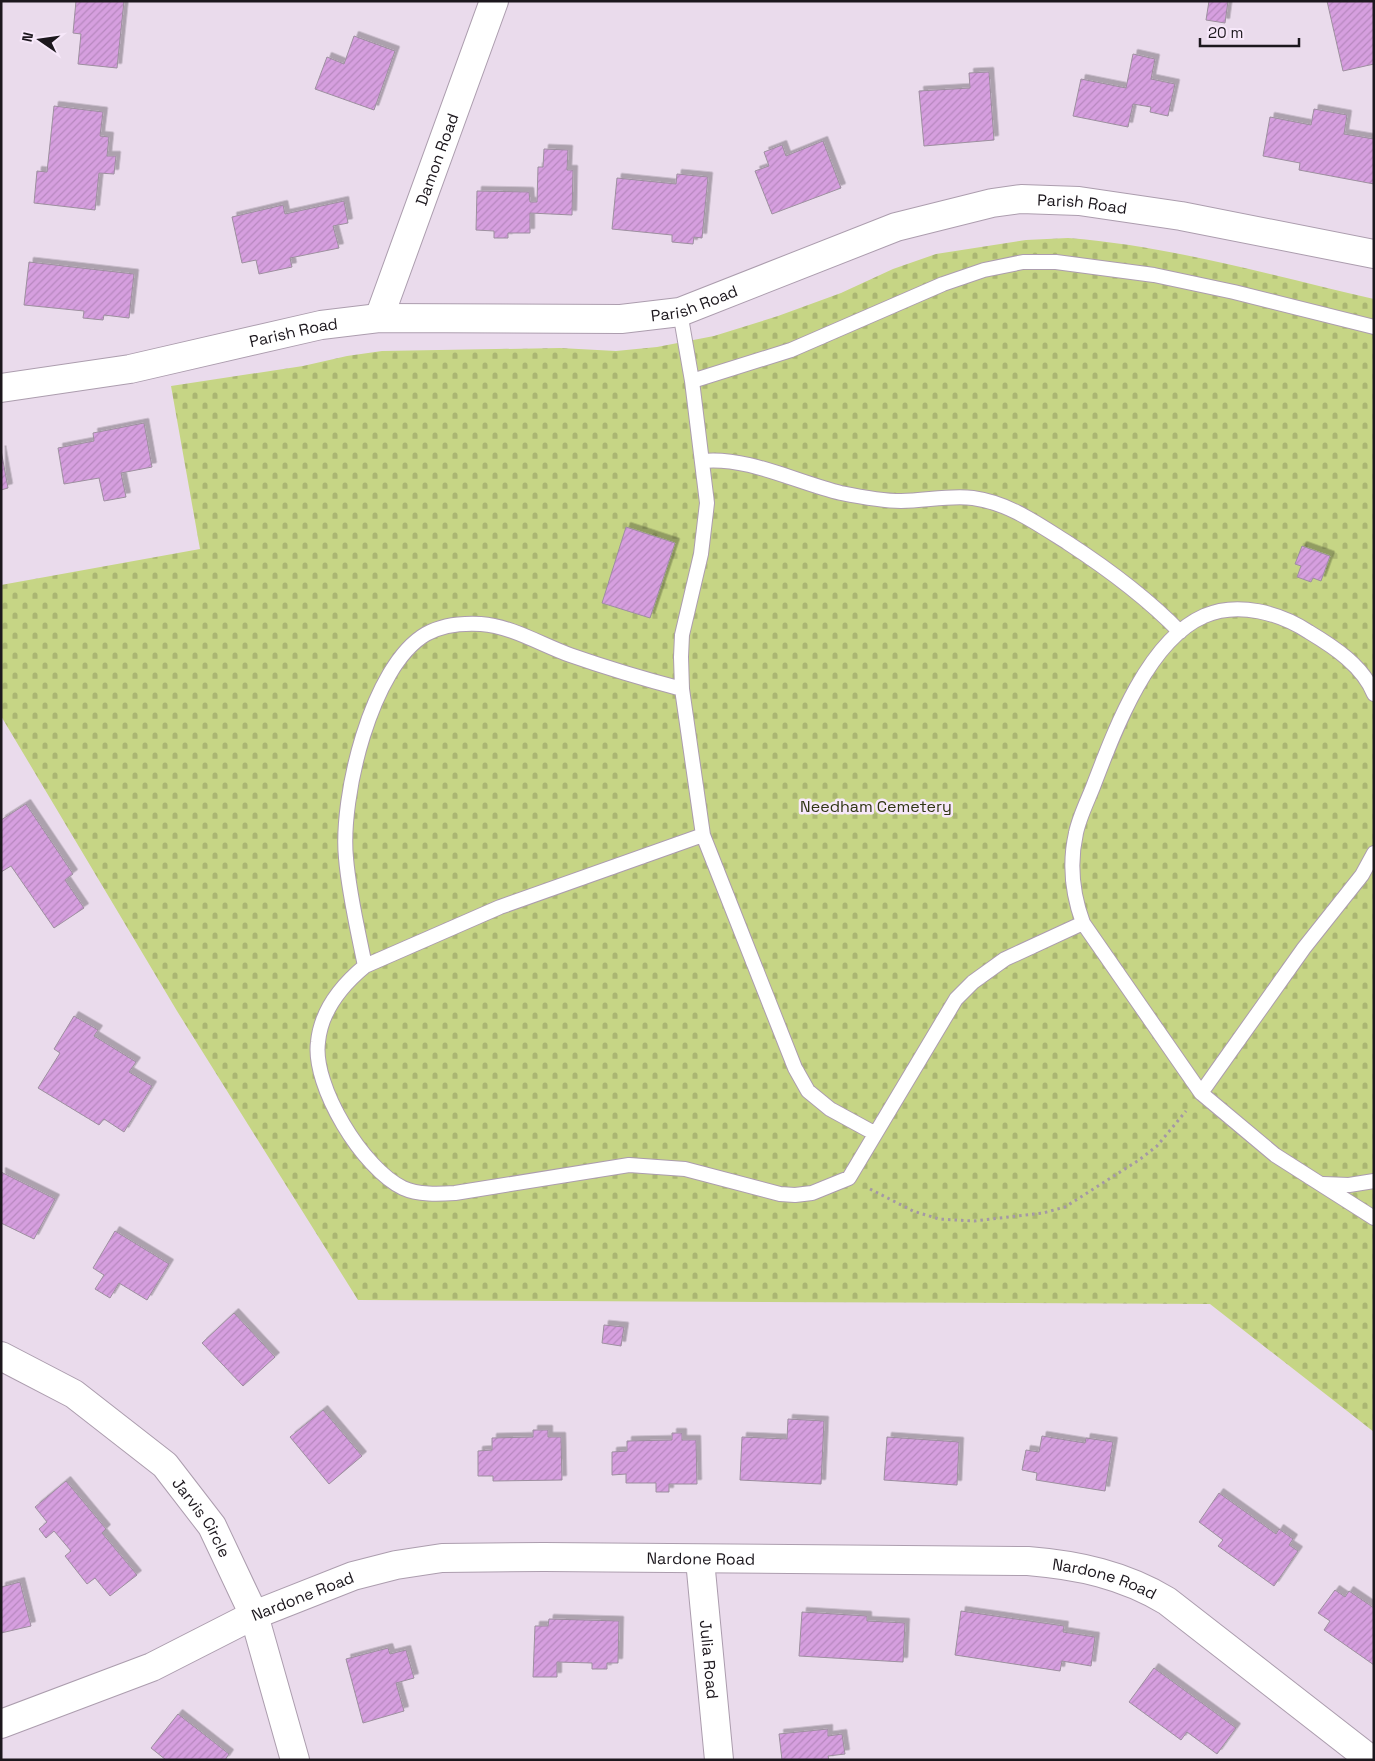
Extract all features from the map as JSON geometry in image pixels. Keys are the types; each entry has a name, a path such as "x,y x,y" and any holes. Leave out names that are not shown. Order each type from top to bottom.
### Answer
{"street":[{"name":"Damon Road","path":"379,318 494,1"},
{"name":"Parish Road","path":"1,388 130,368 321,325 379,318 621,319 680,312 896,227 992,203 1021,199 1078,201 1181,216 1374,254"},
{"name":"Jarvis Circle","path":"1,1356 74,1394 165,1465 212,1526 254,1616 295,1760"},
{"name":"Nardone Road","path":"1,1724 152,1667 254,1616 353,1576 396,1565 442,1558 544,1557 700,1560 1028,1561 1070,1565 1110,1575 1148,1590 1167,1601 1339,1750 1372,1760"},
{"name":"Julia Road","path":"700,1560 719,1760"}],"lane":[{"path":"692,381 791,350 952,281 990,268 1022,262 1056,262 1154,275 1234,292 1374,327"},
{"path":"680,312 692,381 707,503 705,529 682,635 682,689 703,834 795,1068 808,1091 830,1109 874,1133"},
{"path":"702,461 728,462 869,498 900,501 949,497 974,498 1010,508 1030,518 1102,565 1140,594 1180,632"},
{"path":"1374,694 1364,676 1335,648 1298,625 1259,612 1240,609 1221,611 1205,616 1180,632 1152,664 1115,732 1076,833 1072,876 1074,900 1083,922 1201,1093 1275,1156 1374,1218"},
{"path":"365,966 346,858 345,819 362,744 382,685 396,662 411,646 426,634 445,626 482,624 495,627 569,655 682,689"},
{"path":"703,834 500,907 365,966 347,982 325,1015 319,1035 318,1055 331,1100 349,1133 386,1177 403,1188 432,1193 455,1193 629,1165 685,1168 780,1194 795,1195 821,1190 850,1178 874,1133 956,999 973,982 1006,959 1083,922"},
{"path":"1201,1093 1304,948 1362,875 1374,853"},
{"path":"1317,1183 1348,1185 1374,1181"}],"path":[{"path":"850,1178 914,1211 939,1219 974,1221 1043,1214 1065,1206 1139,1160 1157,1146 1201,1093"}],"green space":[{"name":"Needham Cemetery","path":"1068,238 1107,242 1184,255 1374,299 1374,1432 1210,1304 358,1300 177,1011 1,716 1,585 200,549 171,386 303,366 347,356 382,351 560,348 616,351 657,347 714,336 778,316 841,293 893,269 936,254 1026,240"}],"building":[{"path":"76,1 124,1 117,68 78,64 81,34 73,33"},
{"path":"1209,1 1228,1 1225,23 1206,20"},
{"path":"1327,1 1374,1 1374,64 1343,71"},
{"path":"354,36 395,51 374,110 315,89 327,57 344,64"},
{"path":"1133,54 1155,59 1151,79 1175,84 1168,116 1150,112 1151,107 1133,104 1128,127 1073,116 1081,79 1126,88"},
{"path":"989,72 994,140 924,146 919,91 970,88 969,73"},
{"path":"54,106 103,112 100,136 109,137 107,156 116,156 114,174 99,173 95,210 34,203 37,171 47,172"},
{"path":"1314,109 1347,115 1344,134 1374,139 1374,184 1299,170 1300,163 1263,156 1270,117 1311,125"},
{"path":"823,141 841,188 772,214 755,171 769,166 764,152 782,145 786,156"},
{"path":"544,149 568,150 567,170 573,170 572,215 530,213 530,233 508,233 508,238 494,238 494,231 476,230 477,191 529,192 530,202 537,202 538,167 543,167"},
{"path":"677,174 708,177 702,238 694,237 693,244 672,242 672,235 612,229 617,178 676,184"},
{"path":"344,201 348,223 333,226 339,248 290,258 292,267 259,274 256,260 242,263 232,217 283,205 285,214"},
{"path":"29,262 134,274 129,318 104,315 103,320 83,318 84,311 24,305"},
{"path":"144,423 152,467 121,473 126,497 104,501 99,478 64,484 58,448 94,441 93,433"},
{"path":"1,450 8,488 1,490"},
{"path":"626,527 675,543 650,618 602,603"},
{"path":"1302,546 1330,556 1321,581 1313,578 1311,582 1297,577 1301,566 1295,564"},
{"path":"26,804 73,874 65,880 84,908 54,928 11,866 1,872 1,820"},
{"path":"74,1016 98,1030 94,1036 136,1062 129,1072 152,1086 124,1132 104,1119 99,1125 38,1088 60,1053 54,1049"},
{"path":"1,1172 55,1199 34,1239 1,1223"},
{"path":"115,1231 169,1264 147,1300 119,1283 110,1298 95,1289 104,1275 93,1268"},
{"path":"234,1313 275,1357 243,1386 202,1343"},
{"path":"604,1325 624,1327 621,1346 602,1343"},
{"path":"323,1410 362,1456 329,1484 290,1437"},
{"path":"788,1419 824,1421 821,1484 740,1480 742,1437 787,1439"},
{"path":"533,1430 548,1430 548,1437 561,1437 562,1480 493,1481 493,1476 478,1476 478,1451 492,1450 492,1438 533,1437"},
{"path":"672,1433 682,1433 682,1440 696,1440 697,1484 669,1484 669,1492 656,1492 656,1483 626,1483 626,1474 612,1475 612,1452 627,1451 627,1441 672,1440"},
{"path":"1042,1436 1085,1443 1086,1438 1113,1442 1105,1491 1036,1480 1037,1473 1022,1470 1026,1450 1039,1452"},
{"path":"887,1437 959,1442 957,1485 884,1480"},
{"path":"66,1481 106,1529 102,1533 137,1575 110,1596 95,1578 87,1584 65,1556 71,1551 54,1531 46,1538 39,1529 47,1522 35,1507"},
{"path":"1219,1493 1276,1534 1279,1529 1293,1539 1289,1545 1298,1551 1274,1586 1218,1546 1223,1540 1199,1522"},
{"path":"20,1582 31,1626 1,1633 1,1587"},
{"path":"1335,1590 1345,1597 1349,1591 1374,1608 1374,1665 1324,1630 1330,1621 1318,1613"},
{"path":"961,1611 1064,1626 1063,1632 1095,1637 1091,1666 1062,1661 1060,1671 955,1655"},
{"path":"802,1612 867,1616 867,1621 905,1623 903,1662 799,1656"},
{"path":"549,1619 619,1621 618,1663 607,1663 607,1669 592,1669 592,1663 557,1662 557,1677 533,1677 535,1626 548,1626"},
{"path":"388,1648 390,1654 406,1650 414,1678 396,1683 404,1711 363,1723 346,1659"},
{"path":"1154,1668 1236,1728 1217,1754 1187,1732 1181,1740 1129,1702"},
{"path":"178,1714 229,1754 225,1760 166,1760 151,1748"},
{"path":"828,1729 828,1736 842,1734 845,1754 828,1756 829,1760 782,1760 779,1734"}]}
